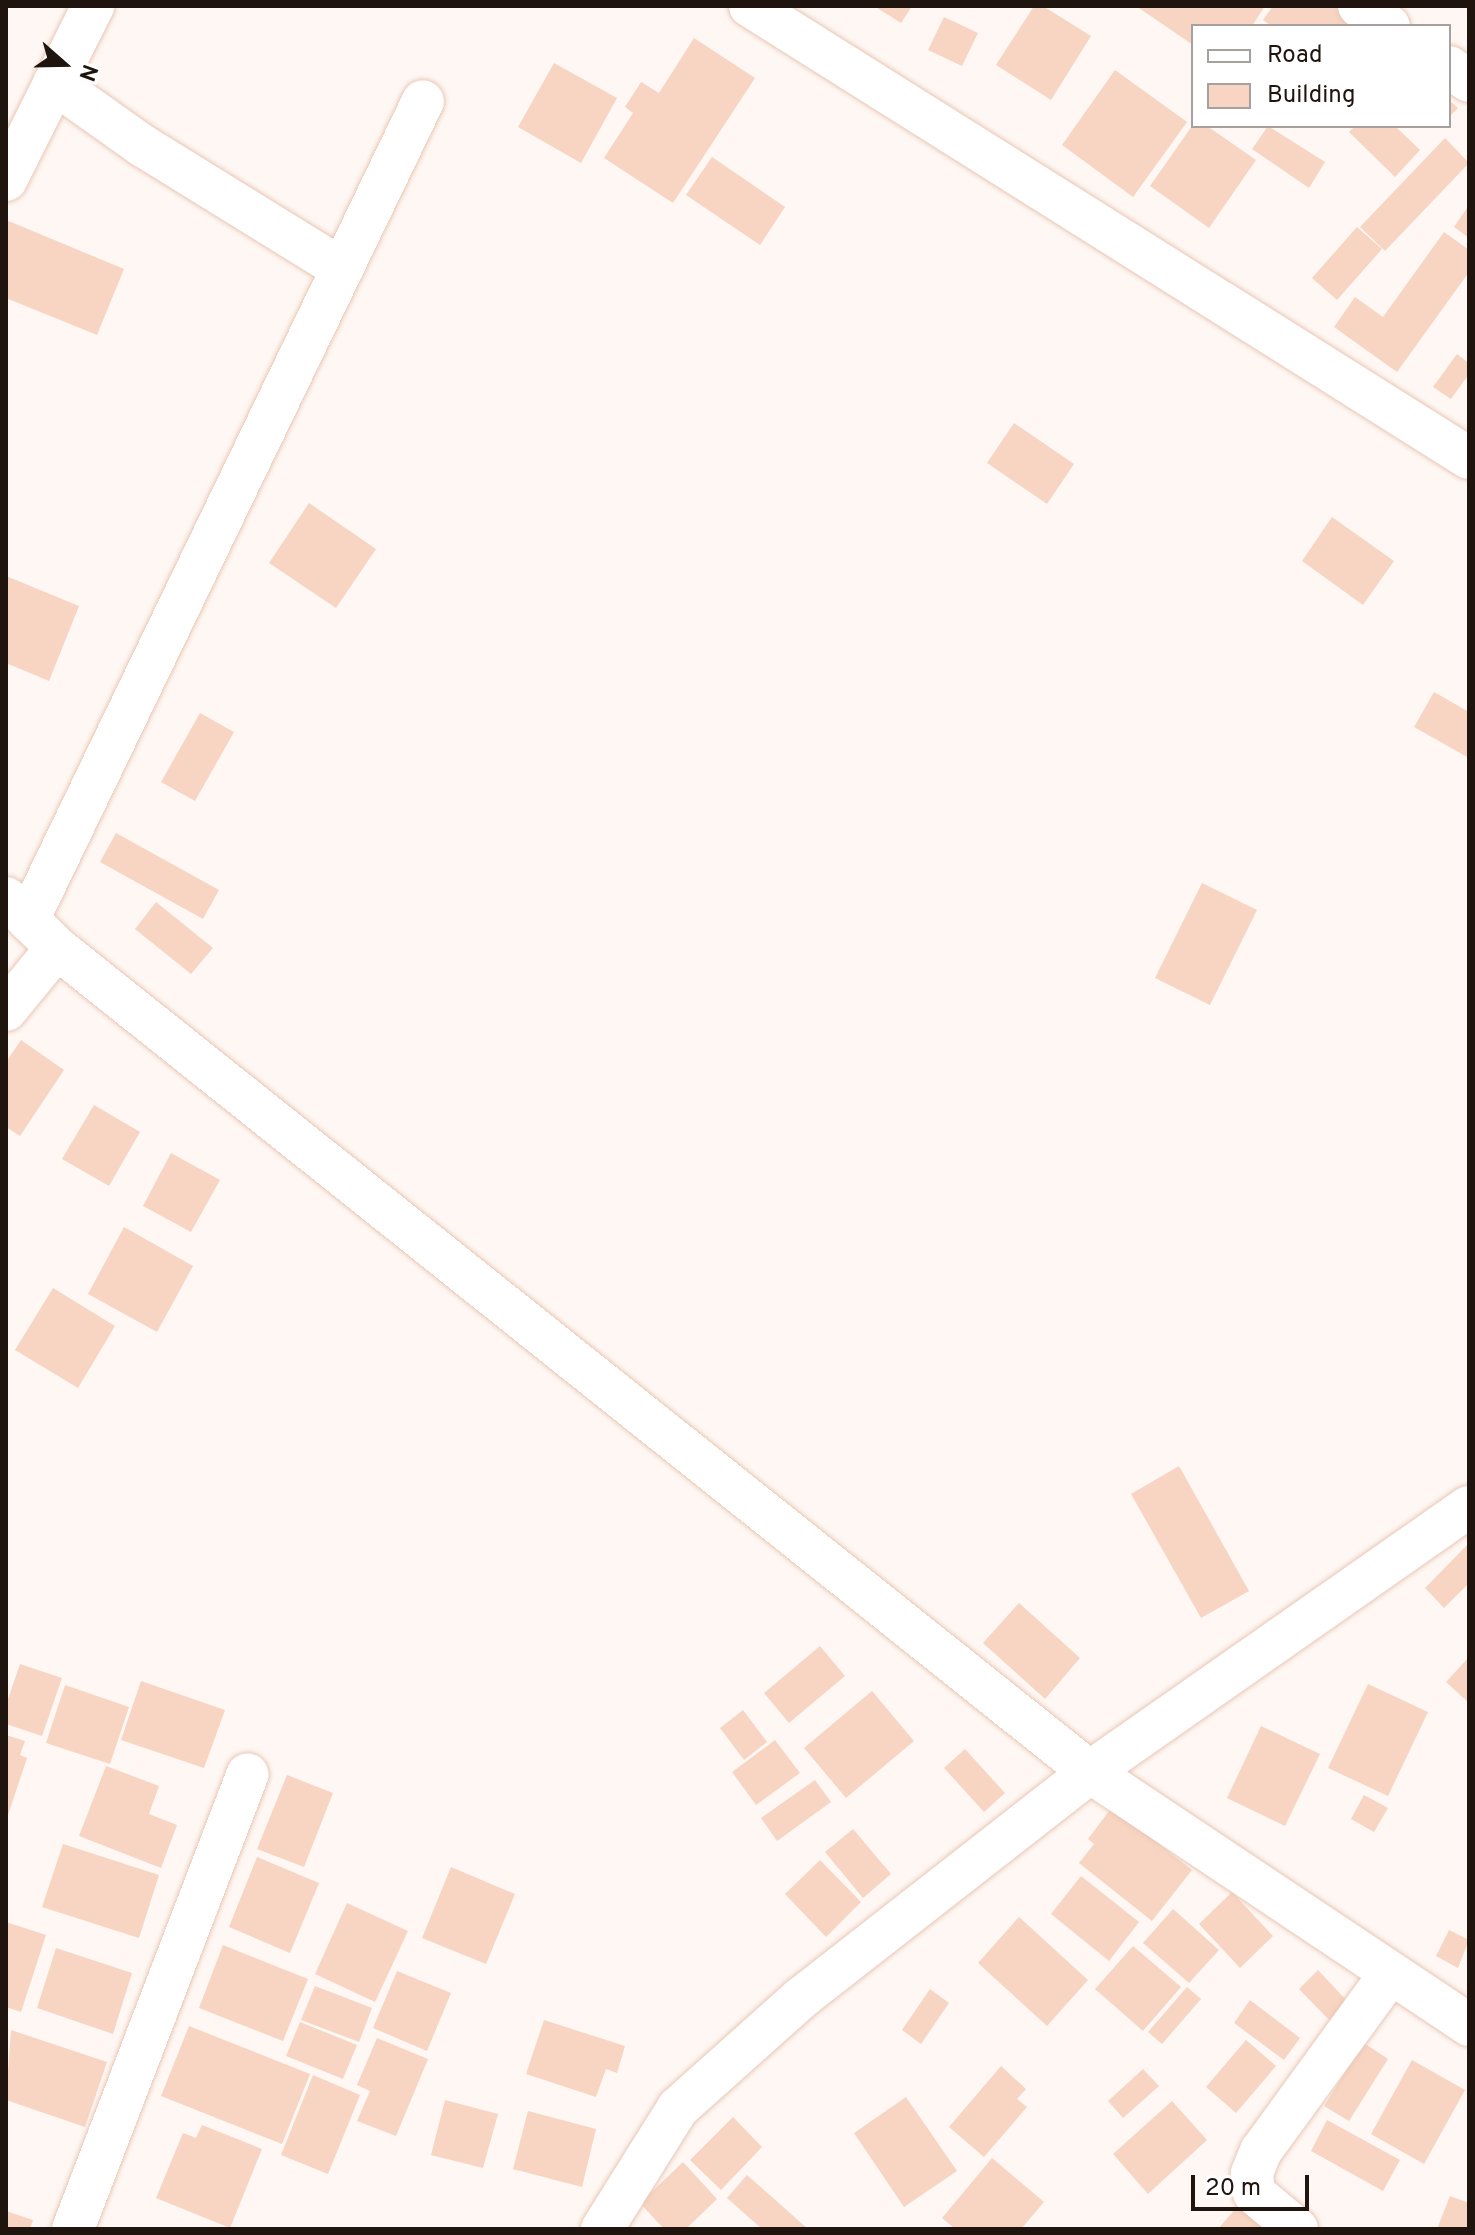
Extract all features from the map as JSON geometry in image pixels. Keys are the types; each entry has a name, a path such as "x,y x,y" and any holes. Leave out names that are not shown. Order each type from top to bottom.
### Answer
{"street":[{"path":"6,180 93,6"},
{"path":"750,6 1469,458"},
{"path":"1359,6 1386,24"},
{"path":"1451,68 1469,81"},
{"path":"54,83 143,146 342,269"},
{"path":"6,1010 30,922 423,101"},
{"path":"30,922 1090,1772 1469,2025"},
{"path":"602,2229 678,2108 801,1998 1090,1772 1469,1507"},
{"path":"73,2229 248,1774"},
{"path":"1297,2229 1254,2193 1252,2173 1261,2151 1391,1973"}],"building":[{"path":"874,6 912,6 901,23"},
{"path":"1034,6 1043,6 1091,36 1051,100 996,65"},
{"path":"1136,6 1265,6 1253,24 1191,24 1191,44"},
{"path":"1273,6 1334,6 1353,21 1351,24 1268,24 1263,20"},
{"path":"944,17 978,33 962,66 928,50"},
{"path":"694,38 755,78 673,203 604,158 633,113 625,107 641,82 659,93"},
{"path":"554,63 617,98 581,163 518,127"},
{"path":"1115,70 1187,122 1133,197 1062,145"},
{"path":"1451,102 1458,108 1451,115"},
{"path":"1191,127 1210,128 1256,160 1209,228 1150,186"},
{"path":"1267,128 1271,128 1325,162 1309,188 1252,149"},
{"path":"1353,128 1397,128 1420,150 1395,177 1349,132"},
{"path":"1445,138 1469,163 1385,251 1360,227"},
{"path":"712,157 785,207 760,245 686,195"},
{"path":"1469,205 1469,238 1454,227"},
{"path":"6,220 124,269 97,335 6,298"},
{"path":"1357,227 1382,249 1337,300 1312,278"},
{"path":"1444,232 1469,250 1469,272 1397,372 1334,327 1355,297 1383,317"},
{"path":"1457,354 1469,363 1469,374 1451,399 1433,387"},
{"path":"1014,423 1074,464 1047,504 987,463"},
{"path":"309,503 376,549 336,608 269,563"},
{"path":"1332,517 1394,561 1363,605 1302,561"},
{"path":"6,576 79,606 49,681 6,663"},
{"path":"1434,692 1469,712 1469,758 1414,727"},
{"path":"200,713 234,732 195,801 161,782"},
{"path":"116,833 219,890 203,919 100,862"},
{"path":"1202,883 1257,910 1210,1005 1155,978"},
{"path":"156,902 213,948 191,974 135,929"},
{"path":"21,1040 64,1070 20,1136 6,1127 6,1062"},
{"path":"94,1105 140,1132 109,1186 62,1159"},
{"path":"171,1153 220,1180 191,1232 143,1206"},
{"path":"124,1227 193,1266 157,1332 88,1294"},
{"path":"53,1288 115,1326 78,1388 15,1350"},
{"path":"1179,1466 1249,1591 1201,1618 1131,1494"},
{"path":"1469,1543 1469,1583 1444,1608 1425,1588"},
{"path":"1019,1603 1080,1658 1045,1699 983,1643"},
{"path":"820,1646 845,1676 789,1723 764,1693"},
{"path":"1469,1657 1469,1703 1446,1682"},
{"path":"20,1664 62,1678 42,1736 6,1724 6,1705"},
{"path":"141,1681 225,1710 204,1768 121,1740"},
{"path":"1368,1684 1428,1712 1388,1796 1328,1768"},
{"path":"65,1685 129,1707 110,1764 46,1743"},
{"path":"872,1691 914,1741 846,1798 804,1748"},
{"path":"743,1710 767,1742 744,1760 720,1728"},
{"path":"1261,1726 1320,1754 1285,1826 1227,1798"},
{"path":"6,1735 25,1741 20,1755 27,1758 7,1818"},
{"path":"775,1740 800,1773 756,1805 732,1772"},
{"path":"965,1749 1005,1793 984,1812 944,1768"},
{"path":"106,1766 159,1786 149,1814 177,1825 161,1868 79,1836"},
{"path":"287,1775 333,1793 304,1867 257,1849"},
{"path":"815,1780 831,1802 777,1841 761,1818"},
{"path":"1364,1795 1388,1808 1374,1832 1351,1819"},
{"path":"1112,1807 1192,1870 1152,1921 1079,1863 1094,1844 1088,1839"},
{"path":"853,1829 891,1874 863,1898 825,1852"},
{"path":"63,1844 159,1875 139,1938 42,1907"},
{"path":"257,1857 319,1883 290,1953 229,1927"},
{"path":"820,1860 861,1902 826,1937 785,1894"},
{"path":"451,1867 515,1894 486,1964 422,1938"},
{"path":"1081,1876 1139,1922 1109,1961 1051,1914"},
{"path":"1232,1892 1273,1936 1240,1968 1199,1924"},
{"path":"347,1903 408,1931 375,2002 315,1974"},
{"path":"1173,1909 1219,1950 1189,1983 1143,1943"},
{"path":"1019,1917 1088,1980 1047,2026 978,1963"},
{"path":"6,1922 46,1935 21,2012 6,2007"},
{"path":"1449,1930 1469,1940 1458,1968 1436,1956"},
{"path":"223,1945 308,1979 283,2041 199,2008"},
{"path":"1133,1946 1181,1987 1143,2031 1095,1989"},
{"path":"56,1948 132,1973 113,2034 37,2008"},
{"path":"1318,1970 1348,2002 1329,2020 1299,1989"},
{"path":"397,1971 451,1993 427,2051 373,2028"},
{"path":"315,1986 372,2008 359,2042 301,2020"},
{"path":"1187,1987 1201,1999 1162,2044 1148,2032"},
{"path":"930,1989 949,2003 921,2044 902,2030"},
{"path":"1250,2000 1300,2038 1284,2060 1234,2023"},
{"path":"544,2020 625,2046 617,2073 606,2069 596,2097 526,2074"},
{"path":"300,2022 357,2045 343,2079 286,2056"},
{"path":"189,2026 310,2074 282,2144 161,2096"},
{"path":"11,2030 107,2062 85,2127 6,2100"},
{"path":"377,2038 428,2059 396,2136 357,2121 370,2091 357,2085"},
{"path":"1246,2040 1276,2066 1236,2113 1206,2087"},
{"path":"1364,2043 1388,2059 1349,2121 1324,2106"},
{"path":"1412,2060 1465,2090 1424,2164 1371,2134"},
{"path":"1001,2066 1026,2089 1017,2099 1027,2107 984,2157 949,2127"},
{"path":"1143,2069 1159,2086 1123,2118 1108,2101"},
{"path":"313,2075 360,2095 328,2174 281,2155"},
{"path":"906,2097 957,2171 904,2207 854,2133"},
{"path":"445,2100 498,2114 483,2168 431,2155"},
{"path":"1172,2101 1207,2140 1148,2194 1113,2154"},
{"path":"528,2111 596,2129 582,2187 513,2169"},
{"path":"733,2117 762,2147 721,2190 690,2160"},
{"path":"1327,2120 1400,2160 1383,2191 1311,2151"},
{"path":"202,2125 262,2149 230,2228 156,2198 183,2133 196,2138"},
{"path":"992,2158 1044,2202 1021,2229 955,2229 942,2218"},
{"path":"683,2162 717,2199 686,2229 664,2229 640,2203"},
{"path":"747,2175 808,2229 762,2229 727,2198"},
{"path":"1248,2194 1289,2229 1218,2229"},
{"path":"1450,2196 1469,2203 1469,2229 1437,2229"},
{"path":"6,2211 33,2220 30,2229 6,2229"}]}
